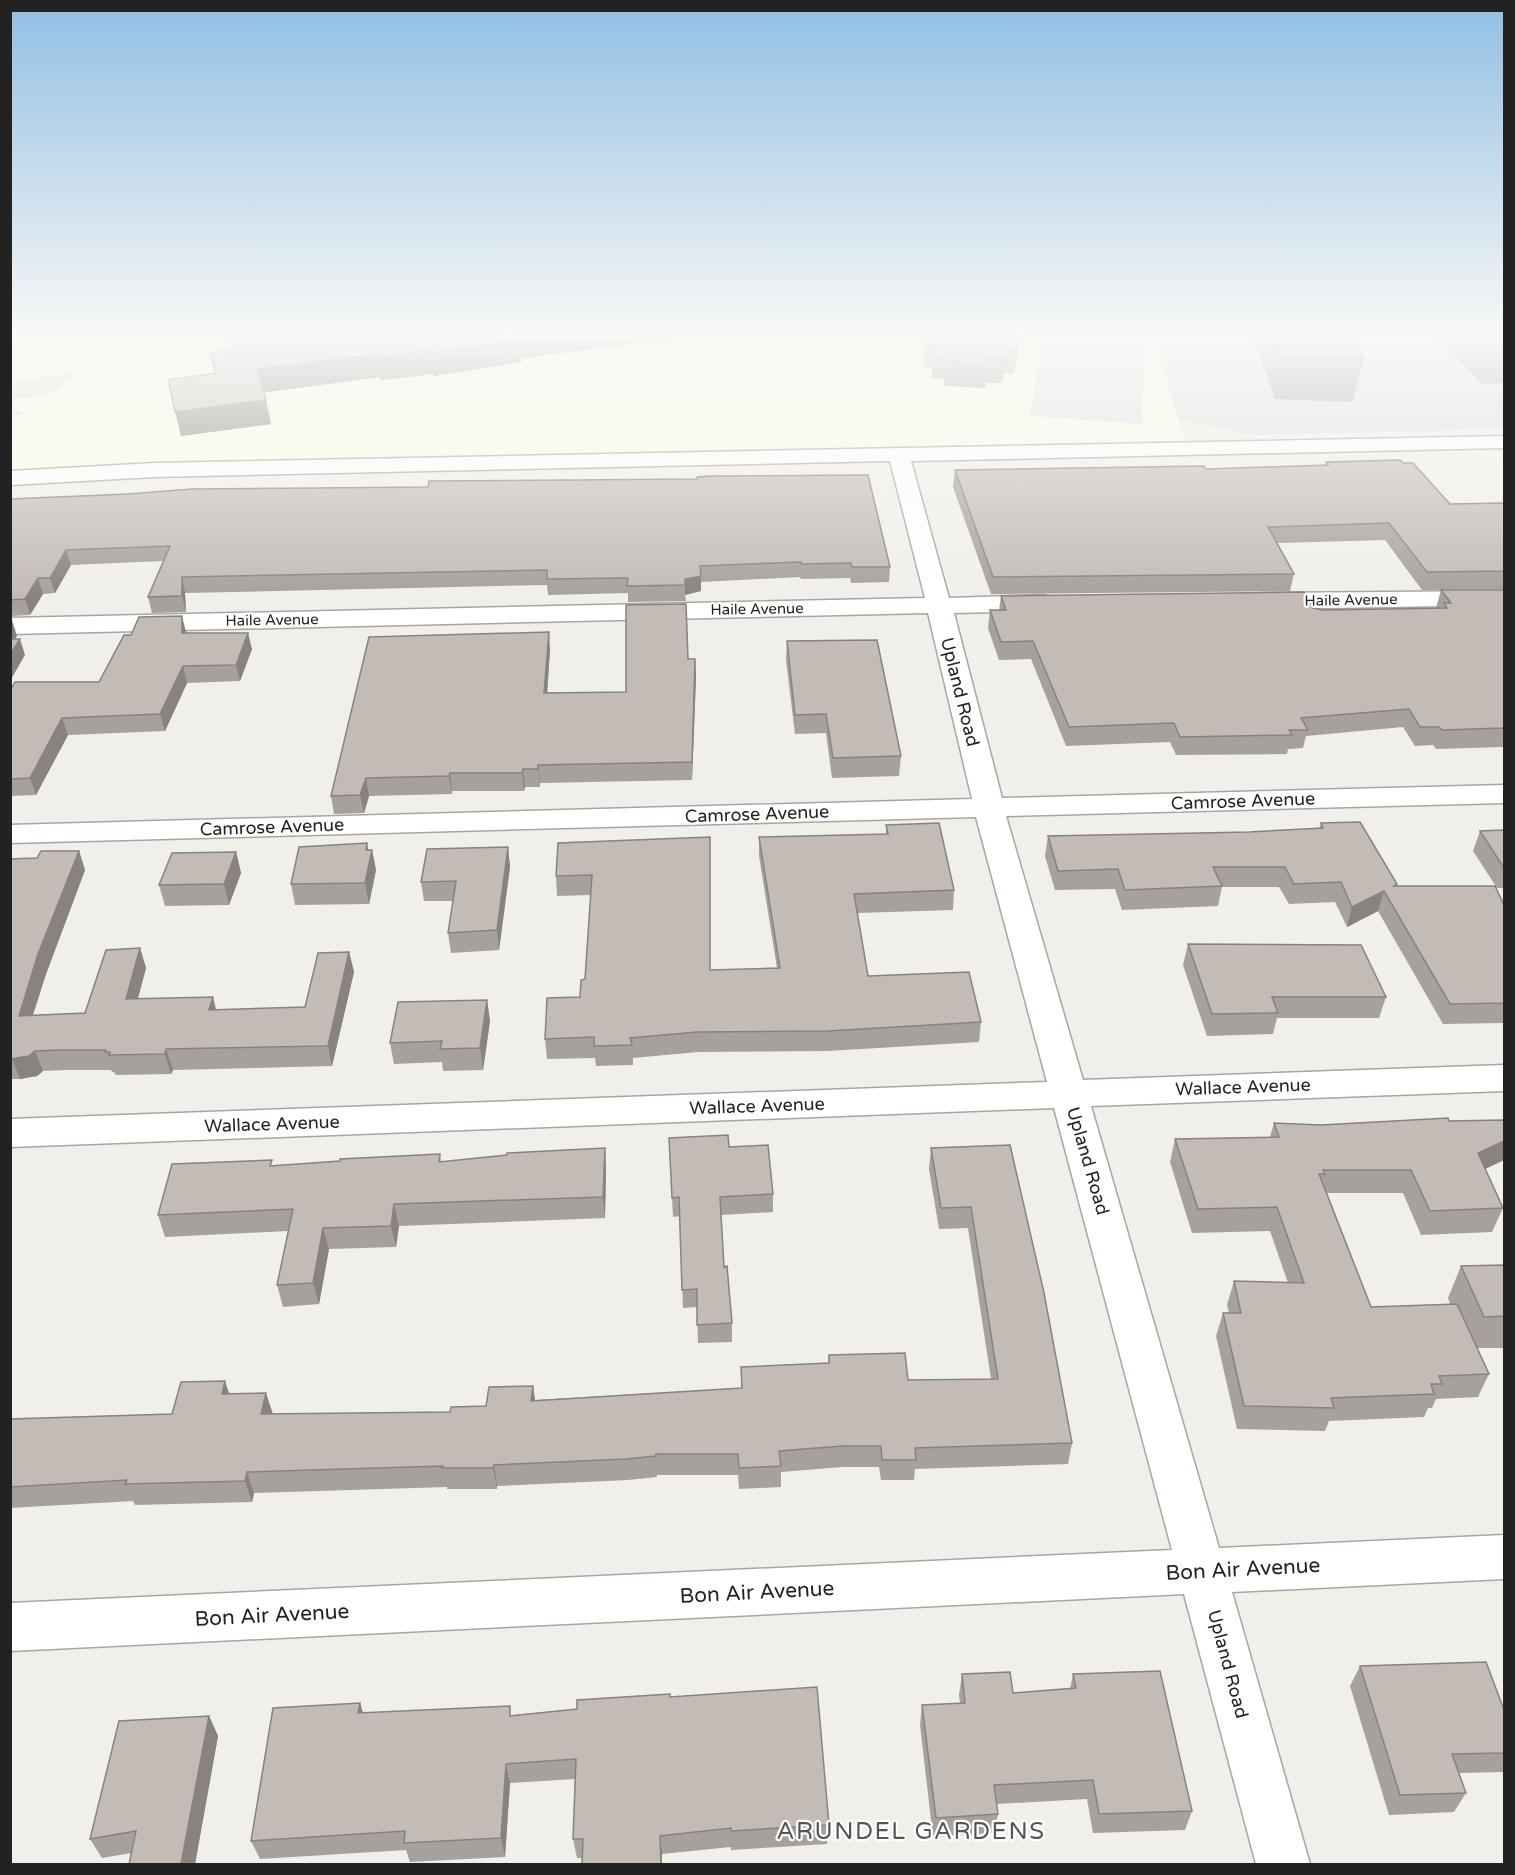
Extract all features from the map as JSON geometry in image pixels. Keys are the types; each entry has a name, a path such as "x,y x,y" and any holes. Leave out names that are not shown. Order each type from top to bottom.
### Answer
{"street":[{"path":"10,478 165,470 1504,442"},
{"name":"Upland Road","path":"899,455 939,604 988,808 1283,1864"},
{"name":"Haile Avenue","path":"1245,601 1504,598"},
{"name":"Haile Avenue","path":"10,626 939,604 1069,603"},
{"name":"Camrose Avenue","path":"10,834 1504,794"},
{"name":"Wallace Avenue","path":"10,1133 1504,1078"},
{"name":"Bon Air Avenue","path":"10,1627 1504,1557"}],"shaded area":[{"path":"11,424 1179,424 1184,442 170,463 11,471"},
{"path":"1196,424 1504,424 1504,429 1256,435"}],"building":[{"path":"1400,460 1403,463 1413,463 1450,504 1504,503 1504,571 1427,572 1389,523 1268,527 1294,574 993,577 955,470 1204,466 1206,469"},
{"path":"868,475 890,567 852,567 851,563 801,564 801,562 700,566 701,576 685,579 685,585 627,586 628,578 547,579 547,570 182,577 182,596 148,597 170,546 66,550 50,578 38,578 25,599 10,600 10,499 192,489 428,487 429,481"},
{"path":"1441,590 1504,590 1504,728 1442,730 1439,727 1420,727 1409,709 1301,718 1308,730 1289,730 1292,735 1180,737 1174,723 1069,727 1033,641 1001,642 990,610 1006,610 1001,596 1304,592 1313,608 1323,610 1447,608 1444,603 1451,603"},
{"path":"686,604 688,659 695,659 692,762 538,765 538,769 523,769 522,773 450,773 449,776 366,778 360,795 331,796 369,637 549,632 544,693 626,692 626,605"},
{"path":"182,616 182,633 248,633 236,665 183,666 160,714 62,718 30,778 10,779 10,691 15,682 99,682 124,635 131,635 139,617"},
{"path":"10,639 20,639 10,655"},
{"path":"877,640 901,756 833,758 826,714 795,715 787,641"},
{"path":"1360,822 1397,884 1394,886 1495,886 1504,905 1504,1003 1450,1004 1384,891 1352,907 1341,882 1294,884 1285,867 1213,867 1222,886 1125,890 1118,869 1058,871 1048,836 1249,832 1323,828 1321,823"},
{"path":"939,823 954,890 854,894 868,976 969,972 981,1022 828,1031 697,1032 630,1038 632,1045 594,1046 594,1037 545,1039 547,998 580,997 581,980 585,979 592,875 556,876 558,843 710,837 710,970 780,968 759,837 888,834 886,825"},
{"path":"1504,830 1504,868 1480,831"},
{"path":"367,843 366,850 372,850 365,883 291,884 299,847"},
{"path":"508,847 497,930 448,933 456,881 421,882 427,849"},
{"path":"41,851 79,851 38,954 19,1016 85,1013 106,950 140,948 126,999 213,997 209,1010 305,1007 318,953 349,952 328,1046 166,1049 165,1054 109,1055 110,1052 105,1052 106,1050 59,1050 35,1051 29,1056 10,1059 10,859 37,858"},
{"path":"236,852 224,884 159,885 172,853"},
{"path":"1188,944 1361,945 1386,997 1272,997 1278,1013 1212,1014"},
{"path":"487,1000 480,1048 440,1049 442,1041 390,1043 398,1002"},
{"path":"1448,1118 1449,1121 1504,1120 1504,1141 1478,1153 1503,1208 1430,1211 1411,1170 1323,1170 1325,1174 1319,1174 1371,1307 1457,1304 1489,1374 1439,1376 1442,1384 1431,1384 1434,1394 1331,1398 1334,1408 1244,1406 1223,1313 1241,1313 1234,1281 1304,1283 1277,1207 1198,1209 1175,1139 1279,1137 1274,1123 1321,1125"},
{"path":"728,1135 729,1147 768,1145 773,1194 720,1197 724,1267 727,1266 732,1323 697,1325 697,1289 682,1290 679,1197 672,1198 669,1138"},
{"path":"1010,1145 1044,1293 1072,1443 915,1448 916,1460 882,1460 881,1446 843,1446 779,1451 781,1466 739,1468 738,1454 656,1454 656,1456 626,1459 494,1465 493,1468 442,1468 443,1466 247,1472 245,1481 125,1484 127,1480 10,1487 10,1419 172,1414 181,1382 225,1381 222,1394 266,1393 261,1414 450,1412 451,1407 486,1406 489,1387 533,1386 531,1401 742,1388 741,1367 829,1363 829,1355 905,1353 908,1380 998,1379 971,1207 941,1208 931,1148"},
{"path":"605,1148 603,1197 394,1204 391,1226 323,1228 313,1283 277,1285 293,1209 158,1215 172,1164 272,1160 270,1166 340,1161 340,1159 440,1154 439,1162 507,1155 507,1153"},
{"path":"1504,1265 1504,1316 1484,1317 1461,1266"},
{"path":"1486,1662 1504,1710 1504,1753 1452,1754 1466,1793 1400,1795 1360,1666"},
{"path":"1160,1671 1192,1811 1099,1814 1093,1780 994,1785 998,1814 936,1818 922,1705 965,1703 962,1674 1010,1672 1013,1693 1076,1688 1073,1674"},
{"path":"817,1687 829,1825 731,1831 731,1828 660,1836 661,1864 582,1864 583,1839 573,1839 576,1759 506,1764 501,1838 404,1843 405,1831 251,1841 273,1708 360,1703 358,1713 510,1706 510,1716 577,1709 577,1700 670,1694 670,1697"},
{"path":"209,1716 181,1864 129,1864 136,1831 90,1839 119,1721"}],"district":[{"name":"ARUNDEL GARDENS","path":"911,1831"}]}
